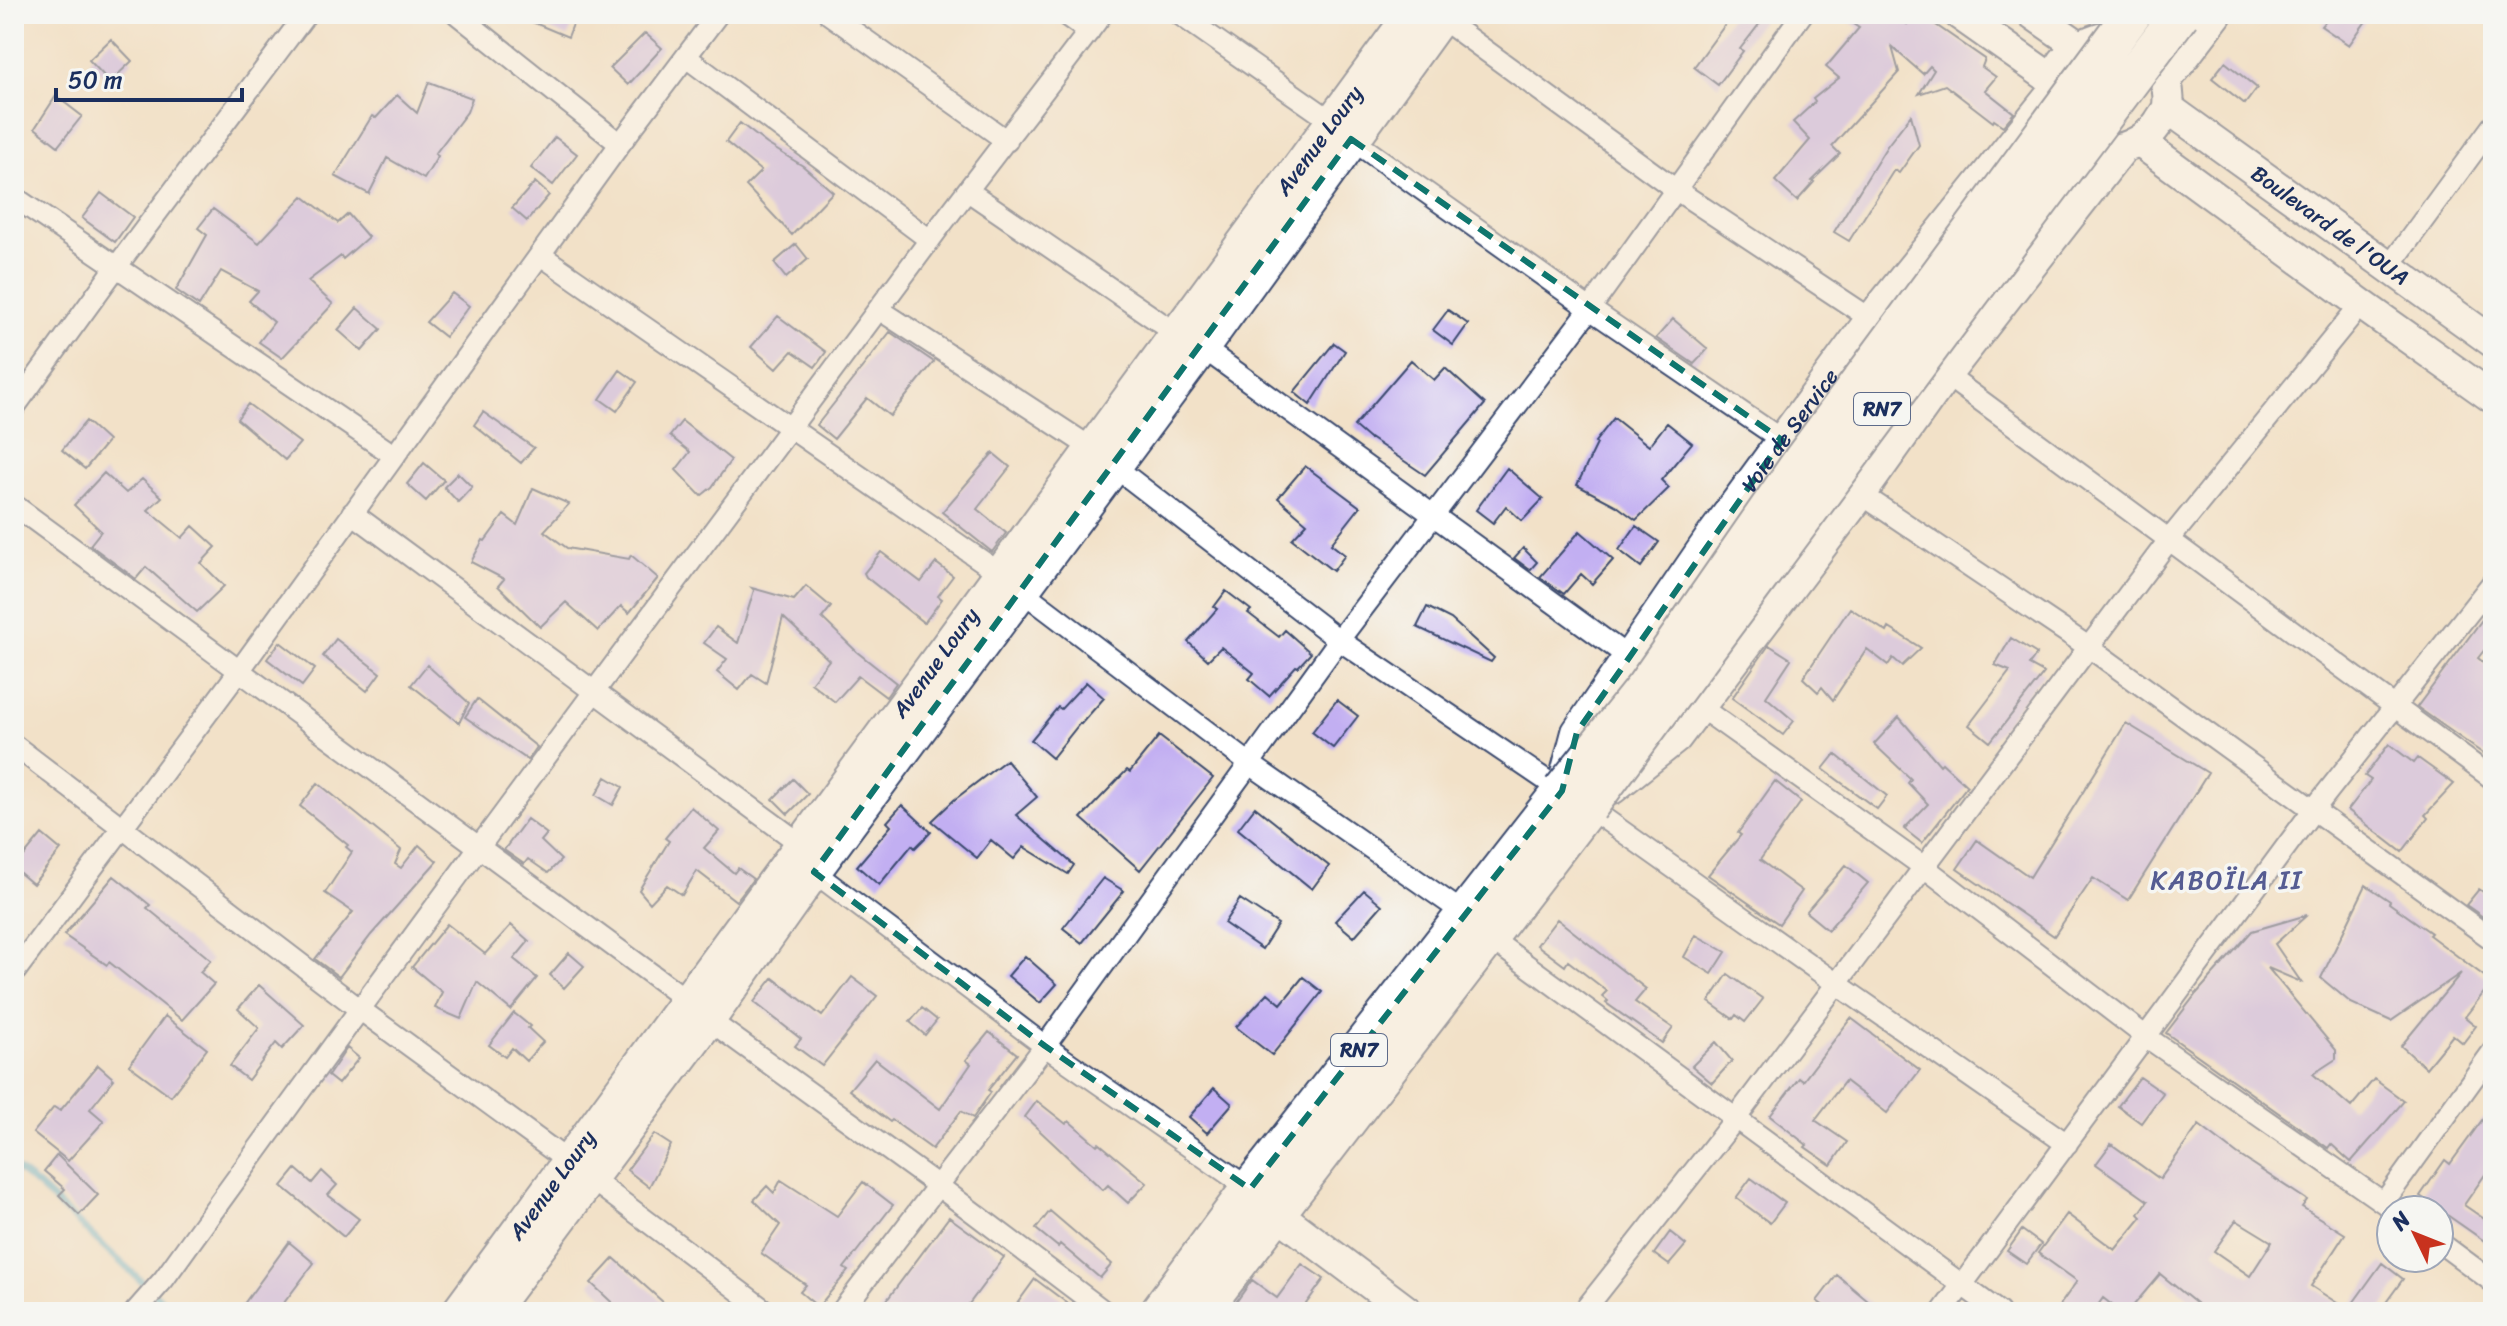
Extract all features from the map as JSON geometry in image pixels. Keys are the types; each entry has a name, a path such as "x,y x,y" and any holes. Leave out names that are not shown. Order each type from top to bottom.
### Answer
{"highway":[{"name":"RN7","path":"1575,799 1646,686 1856,386 2132,14"},
{"name":"RN7","path":"1159,1312 1263,1201 1909,372 2180,14"},
{"name":"RN7","path":"1200,1312 1263,1201"}],"main road":[{"path":"1959,14 2054,86"},
{"path":"2033,14 2084,44 2107,36 2125,38 2142,46 2156,59 2166,95"},
{"path":"2108,14 2084,44 2061,64 2053,100 2058,118 2069,134 2085,145 2103,150 2131,145 2493,398"},
{"path":"1575,799 1676,738 1861,494 1946,375 2131,145 2154,129 2166,95 2217,14"},
{"name":"Avenue Loury","path":"458,1312 580,1170 1342,130 1432,15"},
{"name":"Voie de Service","path":"1575,799 1577,732 1627,656 1871,319 2054,86"},
{"name":"Boulevard de l'OUA","path":"2166,95 2389,267 2493,342"},
{"name":"Avenue Loury","path":"491,1312 580,1170"},
{"path":"1263,1201 1408,1312"}],"street":[{"path":"14,408 306,14"},
{"path":"457,14 620,144"},
{"path":"14,973 239,671 542,256 620,144 718,14"},
{"path":"829,14 1007,141"},
{"path":"1064,14 1089,32"},
{"path":"135,1312 164,1279 358,1008 1102,14"},
{"path":"1179,14 1590,309 1782,440"},
{"path":"841,1312 1045,1046 1339,640 1590,309 1802,14"},
{"path":"1432,15 1675,189 1871,319"},
{"path":"686,57 930,240"},
{"path":"2389,267 2493,125"},
{"path":"968,191 1190,341 1627,656"},
{"path":"14,197 395,456"},
{"path":"542,256 792,427 1011,583 1250,764 1477,926 1999,1312"},
{"path":"1583,1312 1736,1118 2169,540 2361,304"},
{"path":"880,310 1104,458 1339,640 1575,799 2067,1144"},
{"path":"1946,375 2493,779"},
{"path":"1861,494 2090,648 2493,940"},
{"path":"14,505 1105,1312"},
{"path":"352,513 594,692 1045,1046 1263,1201"},
{"path":"1942,1312 2314,809 2493,582"},
{"path":"1700,707 1924,867 2145,1036 2375,1196"},
{"path":"14,745 358,1008 580,1170 767,1312"},
{"path":"2397,1194 2493,1051"},
{"path":"2455,1254 2493,1282"}],"highlighted area":[{"path":"1351,139 1782,440 1577,732 1562,791 1250,1189 1045,1046 814,872"}],"building":[{"path":"513,14 577,14 568,37"},
{"path":"1733,14 1767,14 1718,85 1694,67"},
{"path":"1838,14 1892,14 1907,24 1913,14 1920,14 1985,59 1982,67 1996,77 1985,90 2014,113 2003,126 1993,122 1945,85 1919,94 1934,70 1930,66 1923,74 1892,47 1899,72 1832,146 1840,154 1812,181 1797,201 1775,181 1810,140 1793,122 1815,102 1813,99 1839,78 1826,67 1859,28"},
{"path":"2331,14 2371,14 2349,45 2321,26"},
{"path":"645,33 662,48 628,85 610,68"},
{"path":"111,39 132,61 110,82 89,60"},
{"path":"2225,62 2257,88 2245,104 2212,78"},
{"path":"429,82 472,98 467,112 435,154 438,156 424,179 387,158 369,194 335,176 372,116 376,118 397,95 417,113"},
{"path":"56,96 82,116 58,146 35,128"},
{"path":"1911,115 1919,145 1899,173 1894,170 1849,241 1834,232 1887,146"},
{"path":"740,123 803,166 833,192 792,235 746,186 761,171 726,142"},
{"path":"555,137 577,154 553,185 531,168"},
{"path":"535,182 549,195 527,221 512,208"},
{"path":"101,193 133,217 115,242 82,218"},
{"path":"303,196 338,223 348,214 368,237 343,259 341,256 308,281 333,304 282,358 259,342 274,322 249,301 258,291 221,271 199,306 176,290 207,235 198,228 213,209 259,243"},
{"path":"796,244 808,259 786,278 774,263"},
{"path":"452,293 469,306 445,337 426,322"},
{"path":"357,308 381,329 362,351 338,330"},
{"path":"1448,310 1468,324 1453,345 1433,330"},
{"path":"778,316 826,352 815,367 792,351 776,369 751,347"},
{"path":"1673,319 1708,349 1694,364 1656,338"},
{"path":"890,332 934,362 890,416 867,398 834,439 817,425"},
{"path":"1334,343 1345,351 1310,405 1294,392"},
{"path":"1411,360 1434,380 1445,368 1485,404 1425,475 1354,426"},
{"path":"620,370 637,382 617,411 600,399"},
{"path":"248,404 300,443 285,460 237,419"},
{"path":"483,412 534,448 521,463 474,425"},
{"path":"1614,418 1649,446 1667,423 1692,443 1661,480 1669,488 1636,520 1577,485 1597,444 1595,442"},
{"path":"86,421 108,441 85,469 62,450"},
{"path":"682,421 731,460 712,487 701,496 676,470 690,452 670,436"},
{"path":"993,453 1010,467 977,509 1006,533 992,552 942,512"},
{"path":"424,463 444,480 426,501 407,484"},
{"path":"1305,466 1360,507 1331,544 1345,555 1333,571 1292,539 1307,523 1278,498"},
{"path":"1507,468 1543,499 1522,521 1506,506 1493,523 1476,510"},
{"path":"104,473 126,493 142,479 162,497 148,510 182,538 193,526 216,547 201,563 224,586 197,612 146,567 136,579 90,545 101,531 74,505"},
{"path":"458,473 472,487 458,502 444,487"},
{"path":"533,488 569,504 544,531 567,548 629,559 631,555 658,578 629,613 621,606 598,631 566,602 540,627 498,586 504,579 471,562 483,540 504,515 517,525"},
{"path":"1636,526 1659,542 1641,567 1619,550"},
{"path":"1580,531 1613,560 1592,584 1581,574 1564,594 1540,577"},
{"path":"1523,548 1537,562 1530,570 1514,558"},
{"path":"881,552 921,582 936,563 953,576 938,596 942,599 924,623 866,577 864,573"},
{"path":"806,586 831,607 822,618 857,652 896,683 886,697 858,676 835,702 811,683 829,660 783,617 766,683 752,674 739,690 717,672 727,659 704,643 716,627 738,643 754,590 752,588 794,600"},
{"path":"1226,591 1279,637 1285,630 1311,653 1269,696 1249,679 1254,673 1221,647 1208,660 1188,642 1217,609 1214,607"},
{"path":"2493,605 2493,639 2478,658 2493,670 2493,745 2485,755 2417,707"},
{"path":"1427,607 1451,619 1494,658 1491,662 1417,627"},
{"path":"1850,608 1887,632 1889,628 1921,648 1902,666 1893,658 1888,665 1867,649 1833,700 1822,687 1818,692 1803,678"},
{"path":"2011,638 2037,654 2029,665 2044,673 1990,742 1969,725 2010,671 1995,665"},
{"path":"336,639 380,673 367,691 323,656"},
{"path":"280,642 315,669 302,686 267,659"},
{"path":"1769,645 1791,659 1766,697 1794,721 1783,735 1732,698"},
{"path":"427,665 469,703 459,723 411,685"},
{"path":"1086,682 1104,698 1052,758 1031,740 1058,707 1061,709"},
{"path":"477,699 537,747 528,760 465,717"},
{"path":"1337,700 1358,716 1333,748 1312,732"},
{"path":"1899,717 1940,765 1942,763 1967,786 1922,843 1904,829 1928,804 1908,783 1911,779 1874,744"},
{"path":"2126,723 2208,773 2128,900 2093,878 2054,936 1957,869 1977,840 2030,877"},
{"path":"1159,736 1213,778 1140,870 1081,818 1127,770 1130,772"},
{"path":"2389,744 2414,763 2418,758 2454,784 2425,815 2428,818 2402,852 2348,810 2371,780 2365,776"},
{"path":"1835,754 1887,796 1877,809 1823,769"},
{"path":"1006,760 1037,797 1016,815 1074,865 1068,874 1024,847 1014,859 991,840 977,858 932,821"},
{"path":"606,777 623,787 613,805 596,795"},
{"path":"793,779 808,794 788,814 773,799"},
{"path":"1775,781 1801,802 1760,860 1802,891 1779,924 1708,875 1741,835 1738,833"},
{"path":"318,783 401,850 395,864 401,868 419,845 437,861 371,935 339,977 315,959 353,912 325,893 352,852 346,847 348,845 300,806"},
{"path":"902,805 931,832 915,848 912,845 879,885 857,866 891,826 887,822"},
{"path":"691,807 719,831 704,848 734,873 738,868 753,879 736,901 697,871 682,895 667,885 650,903 639,890 669,841 665,838"},
{"path":"1255,807 1329,866 1312,889 1238,829"},
{"path":"527,819 547,834 541,841 561,860 548,873 528,859 524,864 504,850"},
{"path":"42,834 61,850 33,884 14,868"},
{"path":"1846,865 1868,883 1828,930 1806,912"},
{"path":"114,876 150,905 147,908 211,960 200,972 214,984 182,1020 109,962 107,965 64,935"},
{"path":"1103,878 1124,891 1082,943 1063,928"},
{"path":"2366,885 2492,982 2465,1017 2476,1026 2463,1043 2453,1035 2426,1068 2401,1046 2461,973 2391,1021 2351,1003 2321,978"},
{"path":"2479,889 2493,899 2493,924 2466,905"},
{"path":"1364,890 1382,905 1354,937 1335,921"},
{"path":"1240,899 1278,924 1262,949 1224,923"},
{"path":"2307,915 2275,944 2301,982 2268,968 2336,1050 2336,1059 2313,1074 2351,1107 2374,1079 2404,1101 2351,1162 2331,1144 2328,1148 2166,1033 2252,931"},
{"path":"1557,919 1646,989 1635,1002 1673,1028 1662,1043 1606,1003 1608,1001 1602,996 1607,991 1568,961 1565,966 1537,945"},
{"path":"447,924 485,954 511,925 529,941 514,959 537,978 511,1010 477,982 461,1019 435,1008 442,992 412,967"},
{"path":"1696,935 1726,952 1712,974 1684,957"},
{"path":"569,953 584,966 564,988 550,975"},
{"path":"1025,956 1057,984 1040,1003 1008,976"},
{"path":"1728,974 1763,999 1745,1022 1736,1015 1733,1019 1709,1002"},
{"path":"852,977 877,996 822,1066 795,1046 801,1039 754,1002 773,978 822,1016"},
{"path":"1303,977 1322,992 1272,1055 1236,1027 1268,993 1281,1004"},
{"path":"259,985 304,1025 282,1049 276,1043 248,1080 230,1066 259,1028 238,1009"},
{"path":"922,1008 937,1020 925,1035 910,1022"},
{"path":"514,1013 543,1042 526,1061 512,1048 505,1057 489,1045"},
{"path":"165,1016 207,1049 171,1096 129,1065"},
{"path":"1851,1018 1920,1070 1887,1113 1845,1081 1815,1120 1847,1142 1831,1165 1770,1116 1799,1078 1803,1081"},
{"path":"989,1032 1017,1054 988,1090 991,1092 973,1118 961,1111 932,1149 849,1090 875,1059 940,1109 971,1064 966,1060"},
{"path":"1716,1042 1732,1061 1712,1083 1692,1066"},
{"path":"347,1048 359,1058 338,1084 328,1076"},
{"path":"98,1065 114,1079 90,1109 104,1121 68,1161 33,1133 54,1107 60,1111"},
{"path":"2140,1077 2163,1093 2141,1123 2118,1106"},
{"path":"1214,1088 1232,1104 1207,1133 1189,1117"},
{"path":"1037,1101 1066,1124 1069,1121 1097,1145 1099,1143 1147,1183 1128,1203 1108,1185 1103,1190 1025,1117"},
{"path":"2493,1105 2493,1163 2464,1205 2493,1225 2493,1247 2455,1220 2455,1194 2421,1194 2445,1160 2450,1164"},
{"path":"2199,1125 2307,1200 2302,1207 2345,1234 2311,1286 2348,1310 2375,1273 2396,1274 2403,1279 2379,1312 2207,1312 2160,1274 2128,1312 2121,1312 2103,1298 2093,1312 2070,1312 2060,1305 2077,1281 2038,1253 2067,1214 2115,1250 2142,1217 2139,1214 2148,1201 2096,1164 2111,1144 2160,1179","holes":["2236,1220 2272,1242 2250,1276 2214,1251"]},
{"path":"654,1134 671,1145 649,1187 627,1170"},
{"path":"57,1155 98,1195 79,1215 59,1195 65,1189 44,1171"},
{"path":"296,1169 312,1183 322,1171 337,1185 328,1195 359,1219 344,1237 282,1186"},
{"path":"1751,1178 1785,1203 1770,1223 1736,1198"},
{"path":"781,1180 837,1216 863,1182 893,1205 844,1268 848,1271 818,1307 800,1292 806,1285 761,1253 780,1225 754,1200 767,1186 774,1193"},
{"path":"1050,1211 1112,1264 1100,1278 1060,1244 1058,1247 1036,1229"},
{"path":"949,1217 1004,1257 963,1312 878,1312"},
{"path":"2022,1230 2041,1244 2026,1264 2007,1251"},
{"path":"1670,1232 1686,1245 1669,1265 1654,1254"},
{"path":"289,1242 314,1263 277,1312 238,1312"},
{"path":"614,1258 674,1312 622,1312 591,1283"},
{"path":"1302,1264 1324,1279 1300,1312 1229,1312 1252,1280 1277,1298"},
{"path":"1837,1275 1881,1312 1832,1312 1817,1301"},
{"path":"1035,1279 1079,1312 1011,1312"}],"waterway":[{"path":"14,1167 175,1312"}],"district":[{"name":"KABOÏLA II","path":"2227,880"}]}
